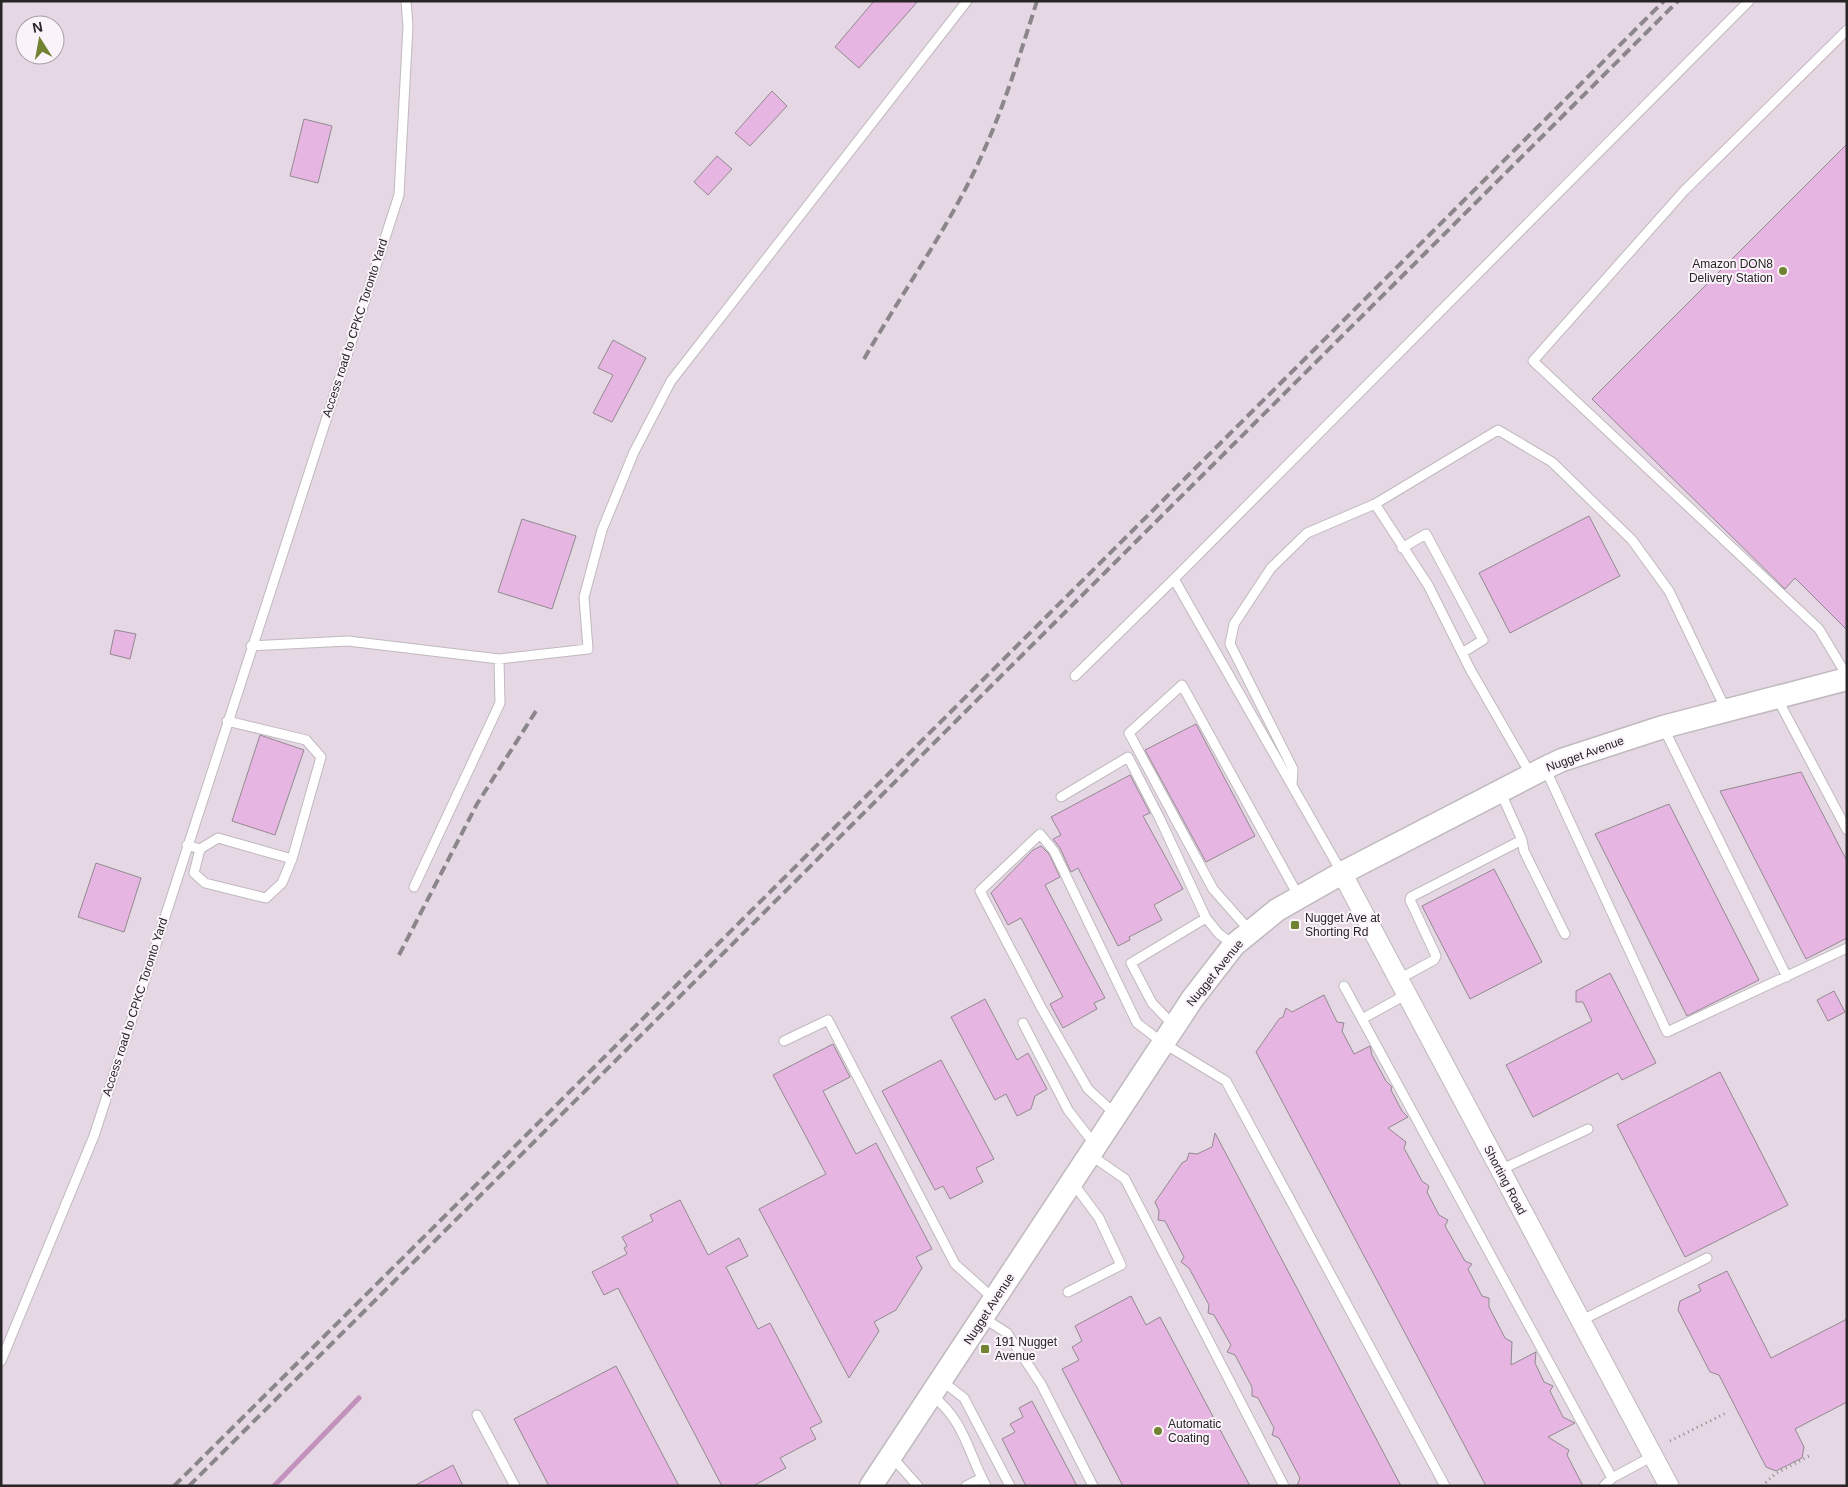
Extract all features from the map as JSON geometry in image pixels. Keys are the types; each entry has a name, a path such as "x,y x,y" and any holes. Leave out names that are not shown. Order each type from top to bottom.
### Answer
{"street":[{"name":"Nugget Avenue","path":"871,1486 1193,998 1242,939 1278,910 1299,897 1562,760 1663,727 1777,698 1847,677"},
{"name":"Shorting Road","path":"1342,873 1669,1486"}],"lane":[{"name":"Access road to CPKC Toronto Yard","path":"1,1361 94,1136 227,720 399,195 408,26 406,1"},
{"path":"251,646 348,641 499,660 588,649 584,597 602,530 634,452 671,382 967,1"},
{"path":"1075,676 1174,579 1749,1"},
{"path":"1847,30 1684,191 1533,361 1818,629 1847,677"},
{"path":"1292,785 1293,768 1230,644 1234,624 1271,568 1307,533 1375,504 1498,430 1552,462 1632,540 1668,591 1726,710"},
{"path":"1375,504 1428,585 1470,668 1538,771 1667,1032 1847,948"},
{"path":"1402,548 1426,534 1483,640 1462,653"},
{"path":"1174,579 1342,873"},
{"path":"414,887 500,703 499,660"},
{"path":"1242,939 1129,733 1182,685 1299,897"},
{"path":"1777,698 1847,830"},
{"path":"227,720 306,740 321,757 292,859 282,883 266,898 205,883 194,873 200,849 218,838 292,859"},
{"path":"1663,727 1787,977"},
{"path":"1061,797 1128,757 1160,819 1206,918 1219,934 1242,939"},
{"path":"1500,791 1522,840 1524,851 1565,934"},
{"path":"1115,1114 1088,1090 1042,1009 980,891 1040,834 1054,850 1137,1023 1168,1035 1226,1081 1445,1486"},
{"path":"1362,1019 1434,960 1436,956 1410,900 1411,897 1522,840"},
{"path":"187,845 200,849"},
{"path":"1168,1035 1131,963 1206,918"},
{"path":"1344,986 1612,1478"},
{"path":"784,1041 828,1020 955,1264 1007,1333 1041,1384 1093,1486"},
{"path":"1023,1023 1068,1110 1092,1149 1125,1179 1284,1486"},
{"path":"1500,1170 1588,1129"},
{"path":"1068,1292 1121,1265 1099,1218 1072,1183"},
{"path":"1580,1321 1707,1258"},
{"path":"937,1388 968,1440 984,1482 966,1486"},
{"path":"937,1388 964,1398 1010,1486"},
{"path":"477,1415 515,1486"},
{"path":"891,1456 918,1486"},
{"path":"1604,1486 1612,1478 1652,1456"}],"path":[{"path":"1670,1441 1728,1412"},
{"path":"1762,1486 1775,1474 1811,1455"}],"shaded area":[{"path":"1,1 1847,1 1847,1486 1,1486"}],"building":[{"path":"874,1 918,1 859,68 835,47"},
{"path":"772,91 787,106 750,146 735,133"},
{"path":"304,119 332,126 318,183 290,176"},
{"name":"Amazon DON8 Delivery Station","path":"1847,144 1847,630 1795,578 1785,589 1592,399"},
{"path":"717,156 732,169 708,195 694,182"},
{"path":"613,340 646,358 612,422 593,413 613,375 598,368"},
{"path":"1589,516 1620,576 1510,633 1479,573"},
{"path":"522,519 576,536 552,609 498,592"},
{"path":"115,630 136,634 130,659 110,654"},
{"path":"1196,724 1255,836 1206,862 1145,750"},
{"path":"260,735 304,750 275,835 232,821"},
{"path":"1801,772 1847,861 1847,938 1806,959 1720,791"},
{"path":"1130,775 1150,813 1143,816 1183,889 1154,905 1162,920 1129,937 1130,940 1118,946 1078,868 1071,872 1060,848 1053,839 1061,835 1051,817"},
{"path":"1669,804 1759,980 1687,1016 1595,834"},
{"path":"1041,846 1049,854 1060,877 1045,885 1105,998 1094,1003 1097,1009 1063,1028 1050,1004 1063,997 1021,918 1008,925 991,893 1033,850"},
{"path":"96,863 141,878 124,932 78,917"},
{"path":"1494,869 1542,962 1470,999 1422,906"},
{"path":"1610,973 1656,1063 1622,1080 1618,1073 1533,1117 1506,1065 1592,1021 1583,1002 1576,1002 1576,991"},
{"path":"1834,991 1845,1012 1828,1021 1817,1000"},
{"path":"1324,995 1337,1022 1344,1023 1342,1031 1354,1054 1370,1046 1372,1055 1386,1081 1392,1087 1391,1090 1402,1111 1408,1117 1388,1128 1406,1142 1404,1148 1422,1181 1429,1186 1427,1192 1439,1215 1448,1220 1445,1226 1465,1261 1472,1264 1468,1269 1482,1296 1489,1298 1489,1307 1505,1338 1512,1342 1511,1365 1536,1352 1535,1363 1544,1382 1553,1386 1550,1391 1563,1417 1575,1423 1548,1437 1569,1450 1567,1455 1583,1486 1486,1486 1256,1052 1279,1019 1283,1017 1286,1008 1292,1012"},
{"path":"985,999 1017,1060 1028,1053 1047,1089 1035,1096 1031,1109 1017,1116 1006,1094 995,1100 951,1017"},
{"path":"833,1044 850,1077 823,1091 856,1154 876,1143 932,1249 916,1257 922,1268 896,1310 874,1322 879,1331 849,1378 759,1209 826,1174 773,1075"},
{"path":"941,1060 994,1159 976,1168 983,1182 950,1199 943,1186 935,1190 882,1091"},
{"path":"1720,1072 1788,1205 1685,1257 1617,1125"},
{"path":"1215,1133 1401,1486 1297,1486 1300,1478 1279,1438 1272,1435 1274,1428 1258,1398 1252,1396 1252,1387 1235,1355 1227,1352 1231,1345 1214,1315 1208,1313 1209,1305 1189,1268 1181,1262 1184,1257 1165,1221 1158,1220 1159,1211 1155,1202 1182,1163 1187,1160 1189,1153 1197,1154 1212,1147"},
{"path":"680,1200 708,1255 739,1238 748,1256 726,1267 758,1329 770,1323 822,1422 810,1428 816,1439 780,1458 786,1468 753,1486 722,1486 618,1288 604,1295 592,1272 627,1254 624,1248 627,1246 622,1237 653,1221 650,1215"},
{"path":"1727,1271 1771,1358 1847,1319 1847,1402 1795,1429 1804,1447 1802,1458 1776,1471 1766,1467 1719,1375 1710,1372 1678,1310 1680,1301 1701,1291 1698,1285"},
{"name":"Automatic Coating","path":"1131,1296 1146,1325 1160,1317 1250,1486 1123,1486 1062,1369 1079,1360 1072,1347 1082,1341 1075,1326"},
{"path":"616,1366 679,1486 549,1486 514,1419"},
{"path":"1032,1401 1077,1486 1026,1486 1002,1439 1015,1432 1010,1424 1023,1417 1019,1408"},
{"path":"453,1465 463,1486 414,1486"}],"waterway":[{"path":"274,1486 359,1398"}],"railway":[{"path":"864,359 943,229 972,175 1000,112 1037,1"},
{"path":"174,1486 1664,1"},
{"path":"189,1486 1678,1"},
{"path":"399,955 477,804 536,711"}],"place":[{"name":"Amazon DON8 Delivery Station","path":"1783,271"},
{"name":"Nugget Ave at Shorting Rd","path":"1295,925"},
{"name":"191 Nugget Avenue","path":"985,1349"},
{"name":"Automatic Coating","path":"1158,1431"}]}
